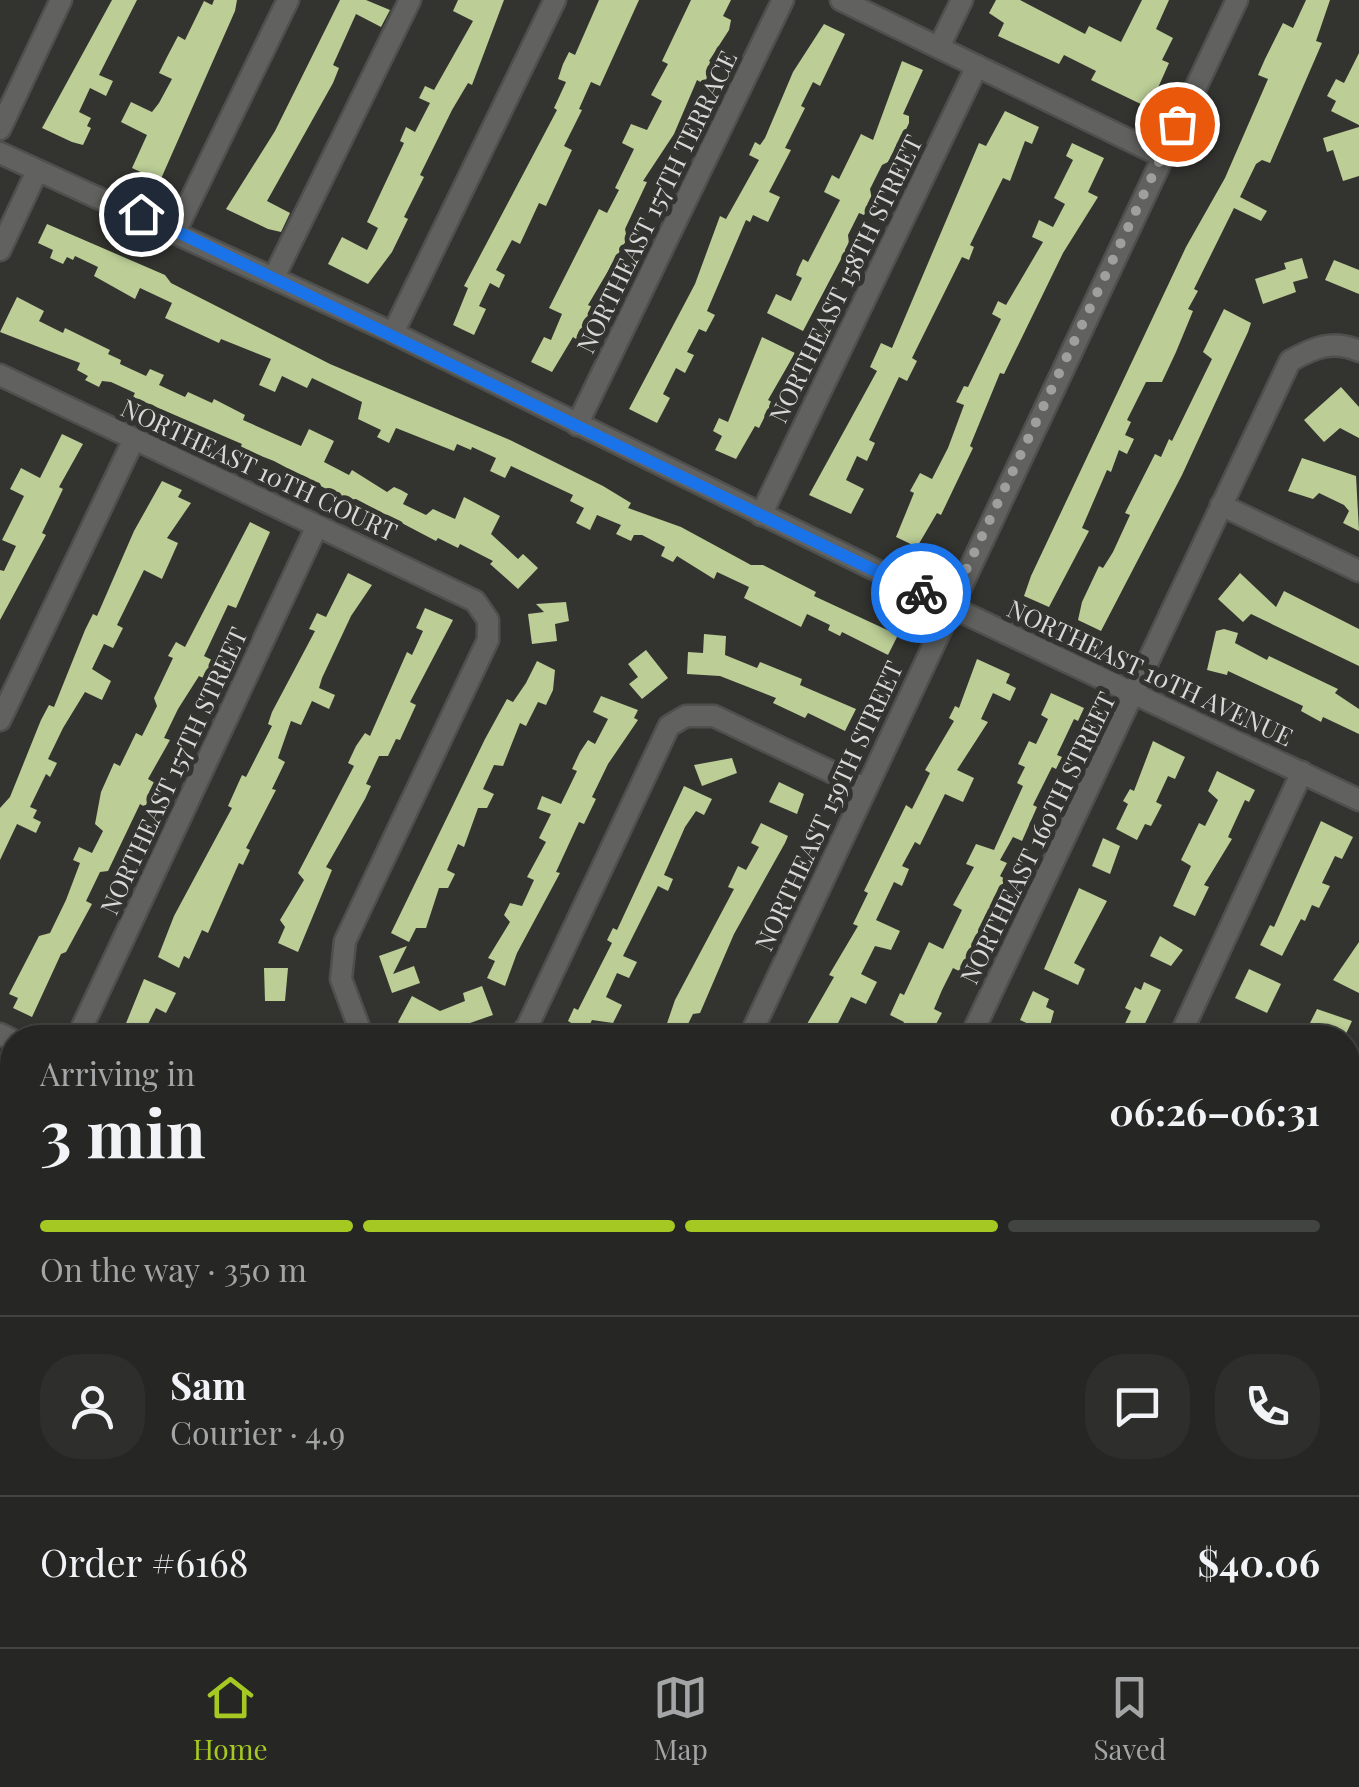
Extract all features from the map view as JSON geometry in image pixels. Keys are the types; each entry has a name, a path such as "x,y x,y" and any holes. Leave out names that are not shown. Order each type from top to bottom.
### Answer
{"street":[{"path":"0,129 60,0"},
{"path":"176,230 288,0"},
{"path":"274,277 410,0"},
{"path":"393,334 555,0"},
{"name":"NORTHEAST 157TH TERRACE","path":"577,425 783,0"},
{"path":"842,0 1162,156"},
{"path":"939,48 962,0"},
{"name":"NORTHEAST 159TH STREET","path":"755,1025 1236,0"},
{"name":"NORTHEAST 158TH STREET","path":"761,514 977,66"},
{"name":"NORTHEAST 10TH AVENUE","path":"0,153 176,230 949,606 1359,800"},
{"path":"0,250 37,170"},
{"name":"NORTHEAST 160TH STREET","path":"976,1025 1290,361 1317,346 1347,345 1359,351"},
{"name":"NORTHEAST 10TH COURT","path":"0,374 475,601 488,620 488,640 346,942 341,979 357,1025"},
{"path":"0,720 134,439"},
{"path":"1221,505 1359,572"},
{"name":"NORTHEAST 157TH STREET","path":"82,1025 318,526"},
{"path":"528,1025 669,726 686,716 714,716 865,788"},
{"path":"1184,1025 1302,772"}],"building":[{"path":"112,0 137,0 99,75 113,81 106,96 90,88 79,112 91,118 83,145 42,128"},
{"path":"214,0 237,0 235,11 160,181 132,168 147,135 121,122 131,102 152,112 159,103 172,79 159,73 178,36 185,40 204,1 212,5"},
{"path":"340,0 366,0 390,10 381,27 356,14 333,65 339,68 333,83 267,201 290,213 281,232 268,229 226,209 275,131"},
{"path":"458,0 504,0 472,85 468,83 452,110 420,175 424,177 404,217 408,219 392,252 368,284 328,264 342,237 367,250 378,228 367,222 404,143 400,141 406,127 415,132 430,103 419,98 425,86 434,90 473,21 453,11"},
{"path":"599,0 639,0 600,86 591,82 564,146 572,150 546,206 539,203 520,244 512,240 496,270 505,275 499,288 490,283 479,306 486,309 474,335 453,325 468,288 464,286 557,110 554,108 566,82 558,79 563,64 569,52 575,55"},
{"path":"691,0 731,0 723,16 731,20 729,30 709,61 713,64 704,84 697,80 674,134 643,181 647,182 625,229 627,239 588,305 595,308 552,372 531,362 544,337 551,340 562,314 549,308 599,209 607,213 619,190 615,188 634,149 622,143 631,124 647,130 662,101 651,95 668,64 662,61"},
{"path":"996,0 1020,0 1085,34 1089,26 1121,42 1142,0 1169,0 1156,29 1173,38 1162,60 1169,63 1149,108 1091,80 1096,71 1064,55 1059,64 998,36 1004,23 989,13"},
{"path":"1306,0 1330,0 1316,41 1322,43 1270,163 1262,160 1256,164 1240,197 1267,211 1261,221 1234,208 1194,289 1198,291 1188,309 1193,311 1176,352 1162,382 1146,382 1127,420 1131,422 1125,435 1134,439 1127,454 1119,450 1111,472 1107,470 1082,528 1089,531 1049,607 1024,596 1186,247 1225,178 1268,79 1258,75 1265,59 1283,23 1293,28"},
{"path":"824,24 845,34 820,86 813,82 801,106 805,108 785,148 791,150 769,192 780,197 768,222 753,215 750,222 746,220 707,311 715,315 706,332 699,329 687,352 694,355 685,373 676,368 663,394 670,398 657,423 629,409 695,284 720,216 726,219 759,160 749,155 755,142 760,145 765,138 793,72"},
{"path":"1359,53 1359,125 1331,111 1336,101 1327,96 1336,79 1344,83"},
{"path":"902,61 923,70 903,114 909,116 909,123 892,160 882,165 870,189 872,200 864,215 859,213 848,235 849,244 803,331 767,313 776,294 791,301 802,278 796,275 799,267 803,259 808,262 840,200 824,192 832,175 839,179 861,134 873,140"},
{"path":"1005,111 1039,127 1032,144 1025,141 1010,181 1003,178 970,245 974,247 969,260 962,257 912,358 917,361 907,381 899,377 869,440 875,443 867,461 857,456 846,480 864,489 851,514 809,495 877,371 870,367 881,343 892,348 979,143 986,146"},
{"path":"1359,127 1359,176 1343,181 1333,150 1327,152 1323,138"},
{"path":"1072,143 1104,158 1088,192 1098,197 1063,253 1004,374 1000,373 970,446 973,448 941,515 937,513 917,547 896,537 914,493 910,491 920,473 932,479 948,448 964,405 956,402 964,386 968,387 1001,319 992,314 998,301 1006,305 1043,242 1032,237 1039,220 1053,227 1065,204 1054,198 1073,160 1066,156"},
{"path":"47,224 165,275 171,283 330,364 510,440 603,486 631,503 628,508 681,527 751,565 763,565 816,592 814,596 898,635 888,655 842,632 840,636 828,630 830,625 807,614 801,627 744,598 749,587 717,572 714,579 677,556 673,562 661,556 665,547 642,535 634,535 631,541 616,534 621,525 597,515 590,530 576,523 584,508 570,501 573,495 511,466 505,478 490,471 496,458 472,447 471,450 457,444 454,451 396,428 389,443 377,437 381,430 358,419 362,402 312,378 307,388 282,376 275,392 259,385 271,359 221,339 219,343 165,318 172,303 140,288 135,299 94,276 98,267 75,256 73,260 67,257 63,264 50,258 53,250 38,243"},
{"path":"1302,258 1308,278 1293,282 1296,292 1263,304 1255,279 1286,269 1284,263"},
{"path":"1334,260 1359,270 1359,294 1325,280"},
{"path":"17,297 44,311 39,321 63,333 65,328 110,350 108,354 121,360 120,364 146,376 150,369 164,375 159,385 185,397 188,392 212,403 214,399 245,415 243,420 301,446 309,429 334,441 324,462 349,475 352,470 387,492 394,487 401,490 408,494 403,504 426,515 433,509 455,519 464,497 500,516 491,534 518,559 523,554 538,568 518,589 490,564 493,561 460,544 458,548 438,538 436,541 356,499 347,500 274,461 240,448 242,444 133,397 135,393 111,382 102,381 99,387 85,380 88,376 77,370 80,363 0,332"},
{"path":"1224,309 1251,323 1248,332 1182,475 1101,631 1078,620 1082,602 1099,566 1103,568 1113,552 1130,515 1125,513 1155,454 1161,457 1169,439 1172,441 1212,359 1203,352"},
{"path":"762,337 795,353 768,400 772,402 759,428 755,426 736,459 715,450 722,436 713,431 719,418 728,422"},
{"path":"1341,387 1359,407 1359,438 1340,428 1324,442 1304,420"},
{"path":"62,434 83,444 59,487 63,489 42,533 46,535 0,620 0,570 4,571 16,546 2,540 24,496 10,489 21,468 40,478"},
{"path":"1302,458 1356,476 1359,531 1343,523 1349,511 1344,505 1319,493 1313,499 1288,491"},
{"path":"162,481 182,490 178,497 191,503 167,538 178,543 162,579 144,570 117,625 123,628 113,648 104,644 92,669 111,681 102,700 85,692 63,728 48,759 57,763 50,777 46,774 30,807 37,810 33,818 41,822 36,833 17,824 0,860 0,808 10,797 41,720 49,705 54,707 85,630 93,614 97,616 134,531"},
{"path":"250,522 270,532 236,608 228,605 204,656 214,661 211,668 230,678 226,689 199,676 178,709 164,738 170,740 148,779 155,783 145,807 140,804 108,871 100,872 86,901 92,904 66,952 61,954 32,1017 13,1008 18,998 9,994 39,936 50,933 66,900 80,863 73,860 79,847 92,853 103,831 95,824 101,792 114,763 120,766 136,733 142,736 157,706 154,698 173,658 168,656 176,642 185,647"},
{"path":"348,573 372,585 351,616 322,678 319,688 335,695 329,709 312,701 301,725 291,721 278,758 285,762 272,789 276,790 246,848 250,850 243,865 239,863 208,933 202,930 189,959 184,956 179,968 158,957 174,916 232,808 228,806 242,775 246,777 272,726 268,724 272,712 315,631 309,629 317,613 326,617"},
{"path":"1240,573 1276,607 1284,591 1359,629 1359,666 1251,614 1243,622 1218,599"},
{"path":"566,602 569,621 555,624 557,641 532,644 528,614 544,612 536,604"},
{"path":"425,608 453,620 410,702 416,705 400,740 396,739 388,756 379,756 366,784 371,786 365,799 326,867 332,870 298,952 278,943 285,927 280,920 304,880 298,873 354,766 348,763 356,746 365,733 370,736 407,652 412,655 423,631 416,628"},
{"path":"1216,631 1238,633 1235,643 1267,660 1269,656 1338,689 1335,693 1359,709 1359,734 1323,717 1321,722 1301,711 1303,706 1228,671 1227,675 1207,670"},
{"path":"704,634 726,636 725,655 757,668 760,662 802,679 800,685 856,709 845,731 808,713 805,718 773,703 776,698 720,676 687,674 688,652 703,653"},
{"path":"646,650 668,678 642,699 629,684 638,677 628,664"},
{"path":"977,659 1010,674 1006,683 1016,688 1010,701 993,693 981,719 988,722 957,770 974,778 963,802 945,794 920,845 915,842 902,866 909,869 902,886 894,882 876,920 900,931 891,950 875,946 861,974 877,982 866,1004 851,997 838,1023 842,1025 807,1024 834,977 829,975 858,926 853,924 868,893 864,891 906,805 912,809 930,773 925,770 954,721 949,718 955,706 959,708"},
{"path":"537,661 555,670 553,690 546,705 538,702 526,726 520,723 503,766 494,765 483,789 494,794 487,808 478,808 464,847 458,844 447,870 455,874 448,888 439,888 426,928 416,928 409,942 391,933 485,739 507,699 513,702"},
{"path":"1051,693 1084,708 1078,721 1074,719 1057,755 1062,757 1056,769 1052,767 1033,805 1037,807 1022,841 1013,837 1000,860 1007,863 1000,876 1005,879 961,972 953,968 942,990 934,1009 942,1013 936,1025 903,1025 904,1022 890,1015 929,942 943,949 962,910 953,905 974,867 966,864 976,844 994,850 1023,786 1017,783 1025,767 1018,764 1029,741 1036,744 1048,719 1041,715"},
{"path":"601,696 638,710 634,718 638,720 608,764 584,824 579,822 556,872 560,873 517,953 505,986 487,978 495,961 488,958 510,922 504,915 510,903 522,906 534,880 527,877 546,842 539,838 551,814 537,809 542,796 561,804 577,771 572,769 580,752 588,740 595,744 608,719 593,712"},
{"path":"1153,741 1185,757 1175,779 1168,776 1156,802 1162,805 1151,826 1145,824 1137,840 1116,829 1128,804 1123,801 1130,789 1134,791"},
{"path":"732,758 737,773 702,786 694,765"},
{"path":"1217,771 1255,790 1249,802 1245,800 1228,837 1232,839 1204,885 1209,887 1195,916 1173,906 1191,866 1181,860 1199,823 1205,826 1218,800 1208,791"},
{"path":"779,782 804,794 797,814 769,802"},
{"path":"684,786 712,799 704,815 696,811 685,827 664,875 673,879 668,891 658,886 623,956 637,962 629,978 617,973 606,997 622,1005 613,1023 592,1020 590,1025 572,1025 568,1021 574,1008 578,1010 612,943 607,940 613,928 617,930"},
{"path":"1321,821 1353,837 1342,859 1335,856 1322,883 1330,886 1319,908 1312,905 1305,921 1301,919 1282,956 1260,945 1270,925 1274,927"},
{"path":"761,823 788,836 734,934 700,1013 693,1014 688,1025 666,1025 675,1000 734,889 728,887 738,866 746,870 759,847 751,843"},
{"path":"1103,838 1120,846 1110,874 1092,866"},
{"path":"1079,888 1107,901 1074,963 1085,969 1078,985 1044,969"},
{"path":"1160,936 1183,950 1171,966 1150,956"},
{"path":"1359,942 1359,993 1333,980"},
{"path":"407,946 393,974 414,966 420,983 392,993 379,956"},
{"path":"264,968 288,968 285,1001 265,1001"},
{"path":"1249,969 1281,984 1267,1013 1235,998"},
{"path":"144,979 176,993 166,1013 156,1008 148,1025 125,1025"},
{"path":"1144,982 1161,990 1144,1025 1124,1025 1131,1011 1125,1008 1135,987 1141,990"},
{"path":"482,986 493,1015 464,1025 398,1022 412,996 440,1011 465,1001 463,993"},
{"path":"1033,991 1049,999 1046,1007 1054,1011 1050,1025 1031,1025 1020,1020"},
{"path":"1317,1009 1352,1021 1350,1025 1309,1025"}],"way so far":[{"path":"921,593 949,606 1177,124"}],"route":[{"path":"141,214 921,593"}]}
